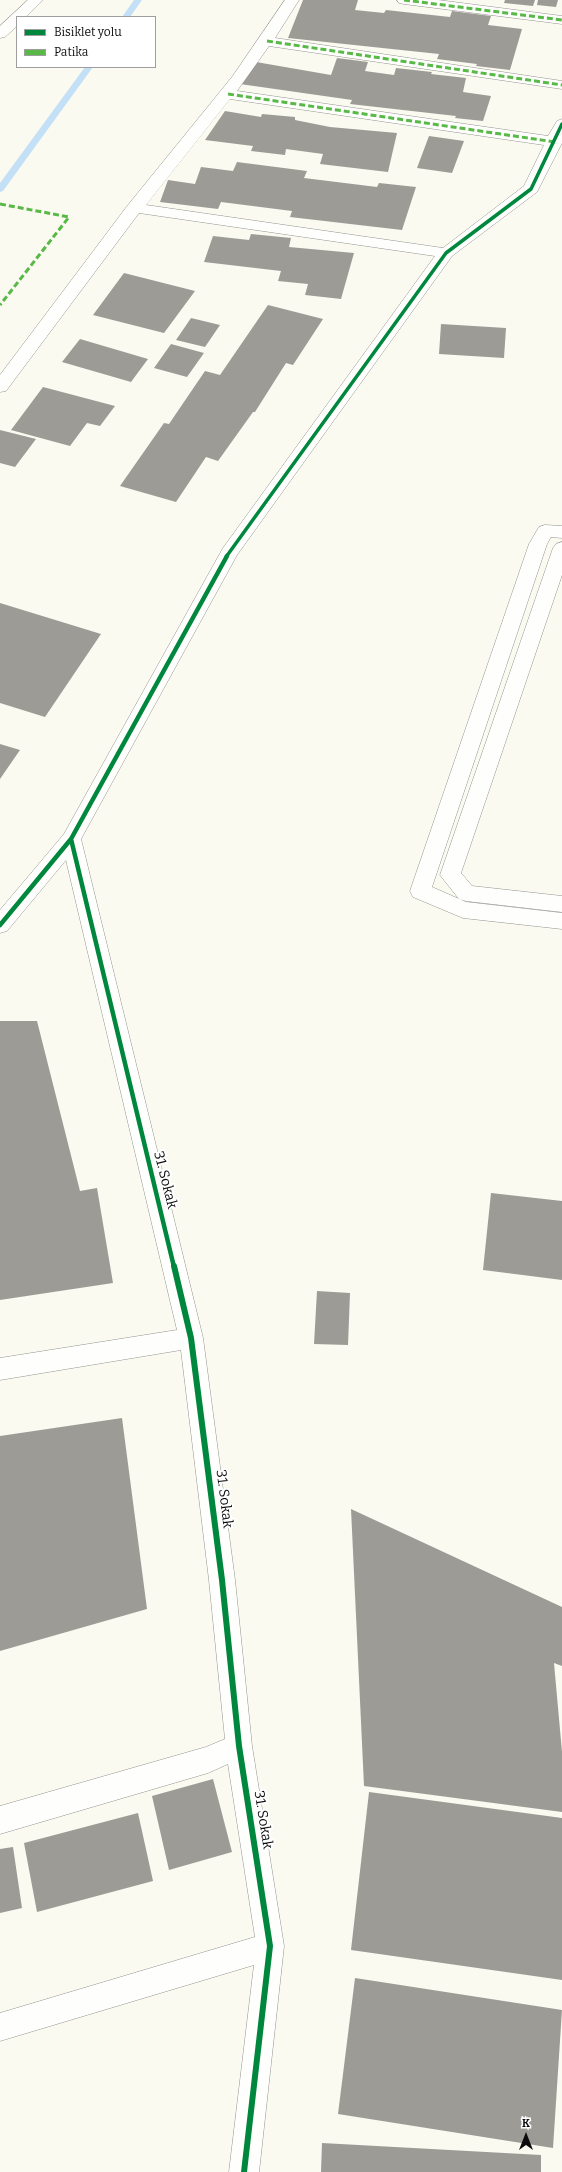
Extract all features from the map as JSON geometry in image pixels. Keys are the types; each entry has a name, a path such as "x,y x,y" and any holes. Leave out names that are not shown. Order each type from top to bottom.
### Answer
{"street":[{"path":"18,16 36,0"},
{"path":"0,387 134,208 228,94 268,40 292,0"},
{"path":"404,0 562,20"},
{"path":"0,34 16,18"},
{"path":"268,40 562,85"},
{"path":"228,94 555,142"},
{"path":"0,925 71,839 229,552 446,253 531,189 555,142 562,124"},
{"path":"134,208 446,253"},
{"path":"562,532 545,531 538,544 420,891 463,910 562,921"},
{"path":"538,544 562,547 450,875 466,893 562,904"},
{"name":"31. Sokak","path":"71,839 191,1338 222,1580 239,1746 270,1946 244,2172"},
{"path":"0,1369 191,1338"},
{"path":"0,1820 208,1760 239,1746"},
{"path":"0,2027 270,1946"}],"building":[{"path":"303,0 358,0 355,10 384,13 386,10 450,17 452,11 491,16 488,25 522,29 510,70 476,66 477,64 437,59 439,54 288,38"},
{"path":"505,0 535,0 533,6 504,3"},
{"path":"538,0 558,0 556,7 537,5"},
{"path":"337,58 368,62 365,71 394,75 396,68 466,78 463,92 491,96 483,121 455,118 456,116 350,104 352,100 240,84 256,62 331,75"},
{"path":"225,111 261,117 262,114 295,117 295,120 330,127 397,133 388,172 320,164 323,154 286,149 285,155 251,151 253,146 205,140"},
{"path":"429,136 464,141 452,173 417,168"},
{"path":"237,162 307,171 304,178 377,187 379,183 416,187 402,230 290,217 292,211 221,202 218,209 160,202 168,180 195,184 201,167 233,171"},
{"path":"251,234 291,238 289,247 354,253 341,299 305,295 308,284 278,281 281,271 204,262 213,236 249,240"},
{"path":"124,273 195,291 164,333 93,315"},
{"path":"268,305 323,319 293,365 286,363 255,412 253,412 218,461 206,457 176,502 120,486 164,423 169,424 205,371 220,375"},
{"path":"191,318 220,325 205,347 176,340"},
{"path":"441,324 506,328 504,358 439,354"},
{"path":"80,339 148,359 131,382 62,362"},
{"path":"171,344 204,353 187,377 154,368"},
{"path":"43,387 115,406 100,426 87,423 70,446 11,430"},
{"path":"0,430 36,439 15,467 0,463"},
{"path":"0,603 101,634 45,717 0,703"},
{"path":"0,744 20,750 0,779"},
{"path":"0,1021 37,1021 80,1191 97,1188 113,1283 0,1300"},
{"path":"491,1193 562,1201 562,1280 483,1270"},
{"path":"317,1291 350,1293 348,1345 314,1344"},
{"path":"122,1418 147,1609 0,1651 0,1436"},
{"path":"351,1509 562,1607 562,1666 554,1663 562,1752 562,1812 364,1786"},
{"path":"213,1779 232,1852 169,1870 152,1796"},
{"path":"369,1792 562,1818 562,1980 351,1950"},
{"path":"138,1813 153,1881 37,1912 24,1843"},
{"path":"13,1847 22,1908 0,1913 0,1849"},
{"path":"355,1978 562,2010 553,2148 338,2114"},
{"path":"322,2143 541,2155 541,2172 321,2172"}],"waterway":[{"path":"127,16 138,0"},
{"path":"0,189 88,68"}],"marked path":[{"path":"404,0 562,20"},
{"path":"267,41 562,85"},
{"path":"228,94 555,142"},
{"path":"0,204 69,217 0,305"}],"cycle path":[{"path":"0,925 71,839 229,552 446,253 531,189 562,124"},
{"path":"71,839 191,1338 222,1580 239,1746 270,1946 244,2172"}]}
